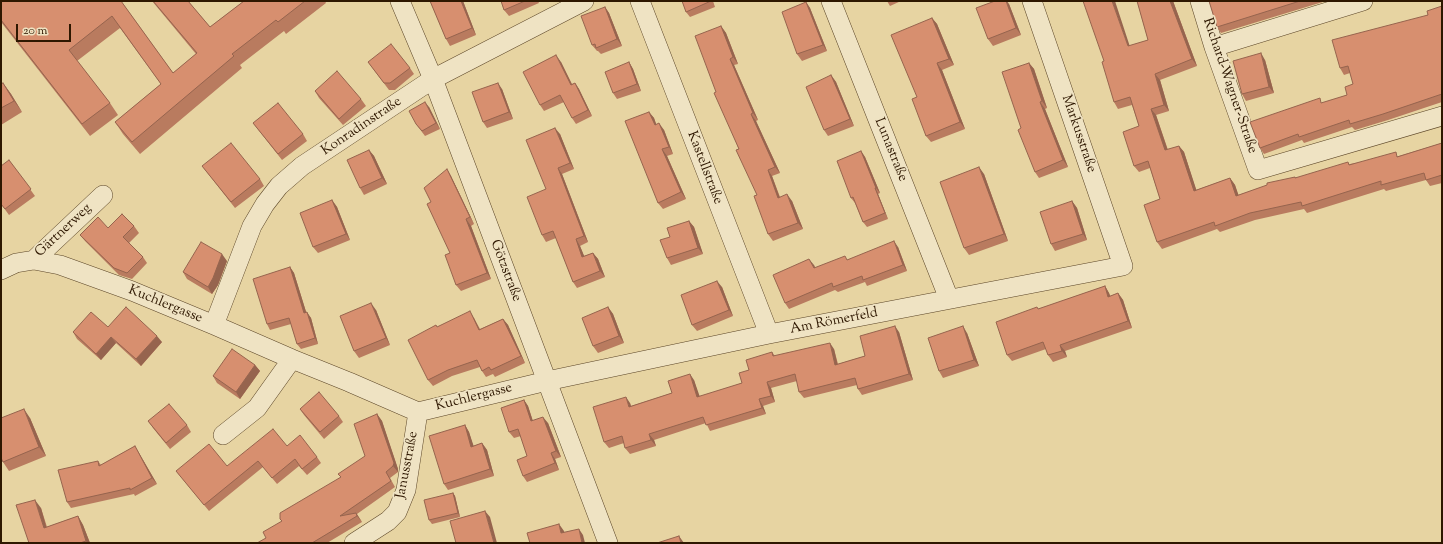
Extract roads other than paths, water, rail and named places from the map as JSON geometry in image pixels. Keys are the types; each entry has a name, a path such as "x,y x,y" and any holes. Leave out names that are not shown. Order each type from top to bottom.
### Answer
{"street":[{"name":"Götzstraße","path":"400,1 433,79 608,543"},
{"name":"Konradinstraße","path":"214,324 252,226 265,204 279,186 302,166 433,79 584,1"},
{"name":"Kastellstraße","path":"640,1 769,334"},
{"name":"Lunastraße","path":"831,1 949,299"},
{"name":"Markusstraße","path":"1032,1 1123,266"},
{"name":"Richard-Wagner-Straße","path":"1200,1 1214,47 1258,170 1442,116"},
{"path":"1214,47 1363,1"},
{"name":"Gärtnerweg","path":"1,270 16,263 34,260 103,195"},
{"name":"Kuchlergasse","path":"34,260 60,265 132,291 214,324 292,359 418,412 547,381"},
{"name":"Am Römerfeld","path":"547,381 769,334 1123,266"},
{"path":"223,435 257,408 292,359"},
{"name":"Janusstraße","path":"354,543 388,522 397,512 406,490 418,412"}]}
